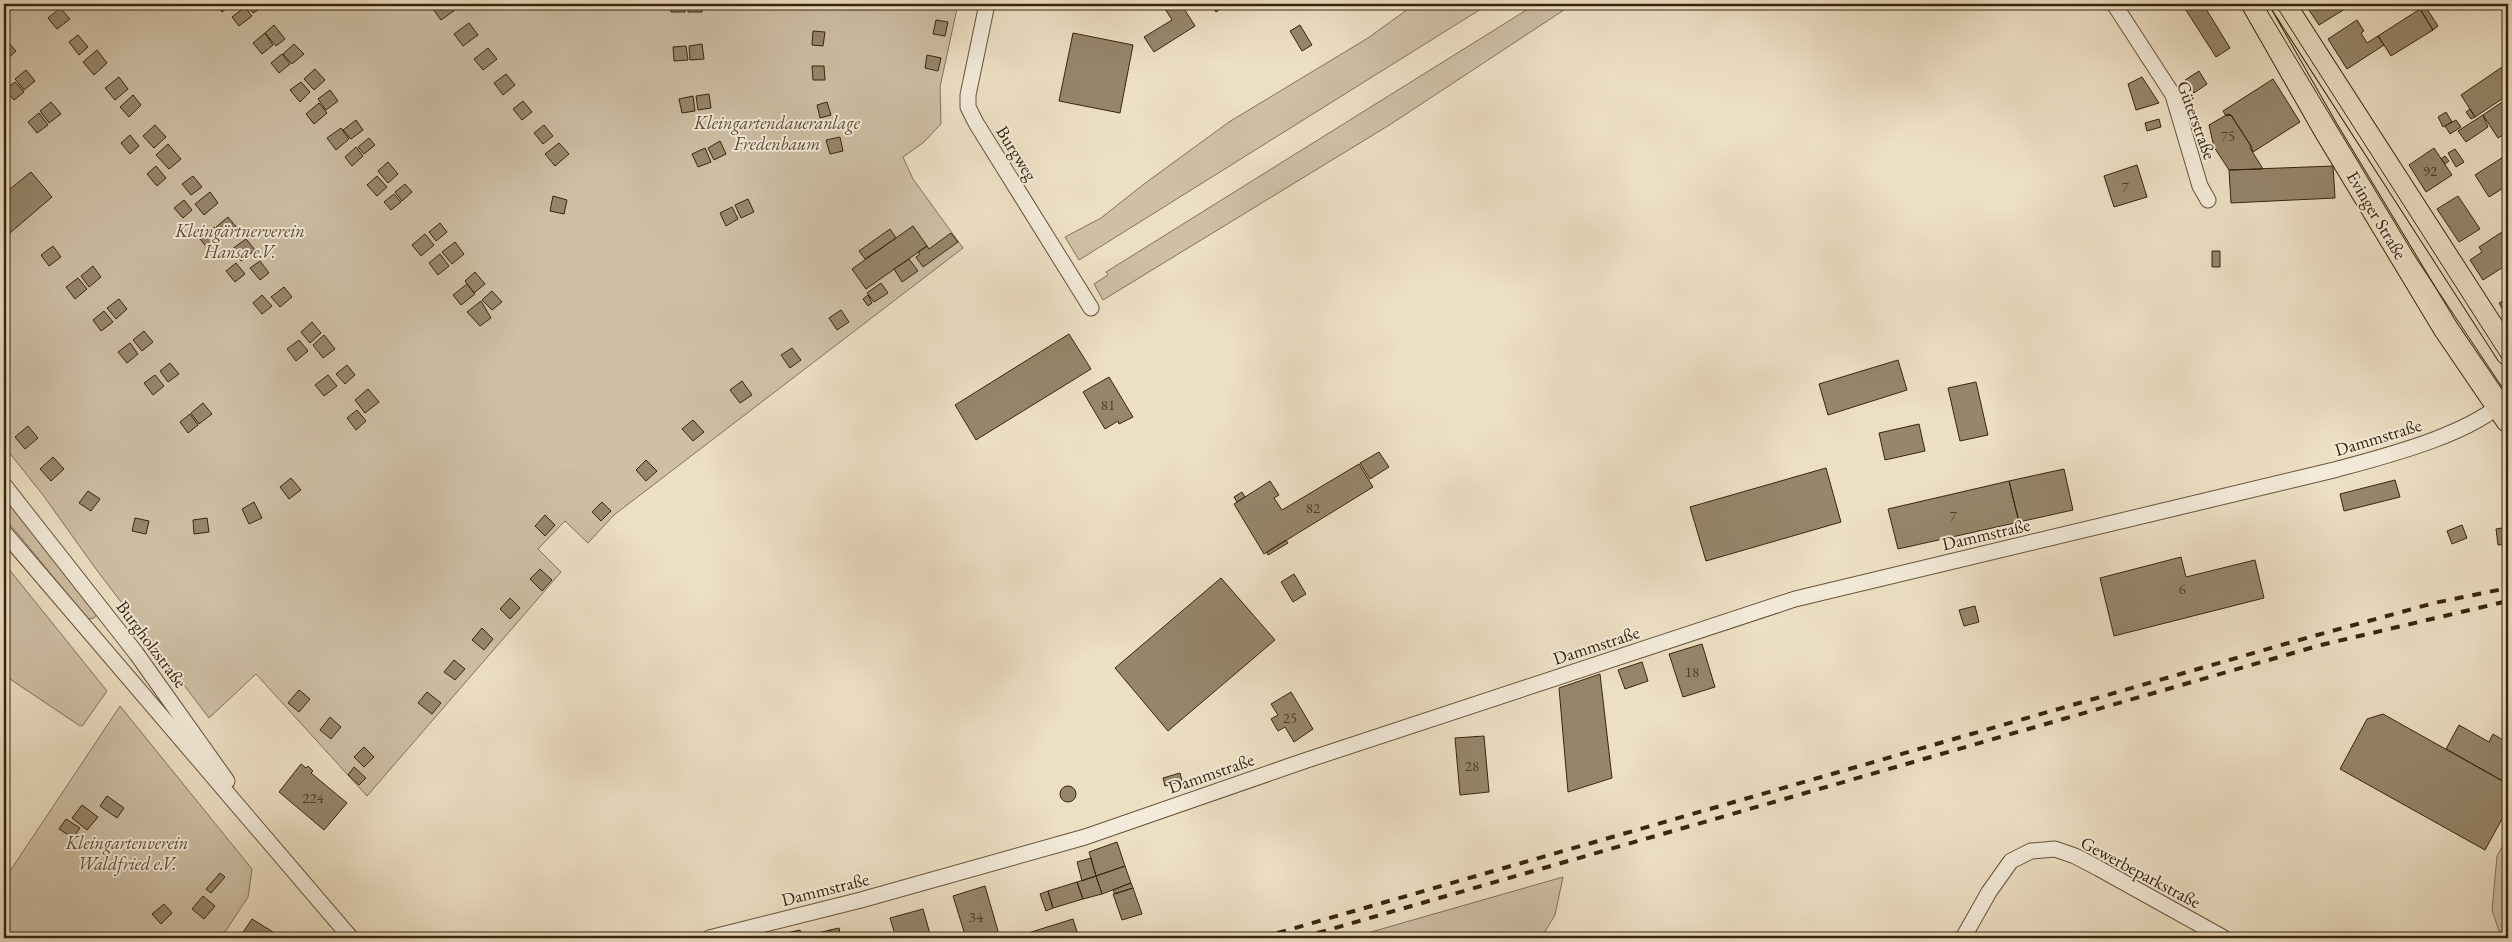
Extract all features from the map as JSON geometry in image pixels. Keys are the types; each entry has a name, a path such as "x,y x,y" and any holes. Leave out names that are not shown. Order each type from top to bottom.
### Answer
{"main road":[{"name":"Evinger Straße","path":"2254,4 2326,130 2446,330 2506,409"},
{"name":"Evinger Straße","path":"2284,4 2508,353"}],"street":[{"name":"Burgweg","path":"987,4 970,81 968,107 976,123 1091,308"},
{"name":"Güterstraße","path":"2114,4 2172,96 2200,186 2208,200"},
{"name":"Dammstraße","path":"709,938 861,900 1085,836 1310,759 1795,599 2371,460 2434,440 2506,409"},
{"name":"Burgholzstraße","path":"4,485 136,653 188,724 261,832"},
{"name":"Burgholzstraße","path":"4,532 351,938"},
{"path":"175,734 188,724"},
{"name":"Gewerbeparkstraße","path":"1963,938 1989,892 2011,861 2031,851 2055,850 2075,856 2224,938"}],"green space":[{"path":"4,4 958,4 940,87 941,124 924,142 903,157 913,179 963,248 614,515 588,543 565,521 538,549 561,572 367,796 256,674 209,718 93,565 43,495 4,446"},
{"path":"1415,4 1489,4 1079,260 1065,237 1101,218 1229,122 1368,38"},
{"path":"1536,4 1573,4 1391,124 1103,300 1094,284 1108,275 1106,272"},
{"path":"4,493 97,614 94,618 88,619 4,517"},
{"path":"4,563 107,691 83,725 80,726 4,675"},
{"name":"Kleingartenverein Waldfried e.V.","path":"120,706 252,869 248,897 221,938 4,938 4,880"},
{"path":"2508,836 2508,938 2495,938 2499,931 2492,910 2497,856"},
{"path":"1563,877 1555,915 1541,938 1350,938"}],"building":[{"path":"216,4 233,4 222,12"},
{"path":"262,4 264,6 253,13 247,5"},
{"path":"441,4 450,4 455,10 441,20 433,9"},
{"path":"671,4 685,4 685,12 671,12"},
{"path":"688,4 702,4 702,12 688,12"},
{"path":"815,4 826,4 825,9 814,8"},
{"path":"1162,4 1181,4 1195,26 1154,52 1144,37 1172,20"},
{"path":"1211,4 1227,4 1216,12"},
{"path":"2182,4 2203,4 2230,48 2216,57"},
{"path":"2305,4 2353,4 2319,25"},
{"path":"2425,6 2438,26 2433,30 2420,9"},
{"path":"245,7 252,16 239,26 232,17"},
{"path":"60,8 70,19 57,29 48,18"},
{"path":"2420,9 2433,30 2391,56 2378,36"},
{"path":"936,20 948,22 945,36 933,34"},
{"path":"2357,20 2364,31 2361,33 2367,43 2378,36 2384,45 2347,69 2328,39"},
{"path":"469,23 478,35 463,46 454,34"},
{"path":"274,25 285,39 276,46 265,33"},
{"path":"1300,25 1312,45 1302,51 1290,31"},
{"path":"813,31 825,32 823,46 812,45"},
{"path":"265,33 273,45 262,54 253,43"},
{"path":"1073,33 1133,45 1120,113 1059,101"},
{"path":"78,35 88,47 79,55 69,42"},
{"path":"6,40 16,51 4,62 4,42"},
{"path":"294,44 304,54 292,64 283,54"},
{"path":"702,44 704,59 690,60 689,46"},
{"path":"686,46 688,60 674,61 673,47"},
{"path":"488,48 497,59 483,70 474,59"},
{"path":"97,50 107,63 94,75 83,62"},
{"path":"282,54 290,64 279,73 271,63"},
{"path":"927,55 941,58 938,71 925,68"},
{"path":"2508,63 2508,95 2475,117 2461,95"},
{"path":"812,66 824,66 825,80 813,80"},
{"path":"315,69 325,80 314,90 304,79"},
{"path":"26,70 35,81 24,90 15,79"},
{"path":"2199,71 2207,84 2194,93 2185,80"},
{"path":"506,74 515,85 503,95 494,83"},
{"path":"119,77 128,89 115,100 105,88"},
{"path":"2142,77 2159,103 2136,110 2128,84"},
{"path":"2273,79 2300,122 2253,152 2231,115 2226,116 2223,111"},
{"path":"15,82 24,92 14,100 5,90"},
{"path":"301,82 310,92 300,102 290,90"},
{"path":"330,90 338,101 326,110 318,99"},
{"path":"709,94 711,108 698,110 696,96"},
{"path":"133,95 141,105 129,117 120,107"},
{"path":"693,96 695,111 682,113 679,99"},
{"path":"2508,98 2508,132 2498,138 2483,115"},
{"path":"523,101 532,112 522,120 513,109"},
{"path":"51,102 61,114 49,123 40,111"},
{"path":"827,102 831,115 820,118 817,105"},
{"path":"319,103 327,113 314,124 306,114"},
{"path":"2470,109 2475,117 2471,119 2466,112"},
{"path":"2446,112 2452,122 2443,127 2438,117"},
{"path":"39,113 48,125 37,133 28,122"},
{"path":"2228,114 2231,115 2251,146 2250,148 2263,169 2229,170 2214,147 2209,125"},
{"path":"2483,115 2488,127 2466,142 2458,131"},
{"path":"2159,119 2161,127 2147,131 2145,123"},
{"path":"356,120 363,130 351,139 343,130"},
{"path":"2456,120 2461,127 2450,134 2445,126"},
{"path":"155,125 166,137 154,148 143,136"},
{"path":"544,125 553,136 543,144 534,133"},
{"path":"341,128 349,139 336,150 327,138"},
{"path":"130,135 139,146 130,154 121,143"},
{"path":"840,137 843,151 830,154 826,140"},
{"path":"369,138 375,145 364,154 358,147"},
{"path":"720,141 726,154 714,160 708,148"},
{"path":"559,143 569,154 555,166 545,154"},
{"path":"168,144 181,159 169,169 156,155"},
{"path":"356,147 363,156 352,166 345,157"},
{"path":"705,148 711,162 698,167 692,154"},
{"path":"2434,148 2452,175 2426,192 2409,165"},
{"path":"2455,149 2464,162 2456,167 2448,153"},
{"path":"2508,154 2508,185 2489,197 2475,175"},
{"path":"2445,156 2449,161 2445,164 2441,159"},
{"path":"388,162 398,174 388,183 378,171"},
{"path":"2137,165 2147,197 2114,207 2104,176"},
{"path":"156,166 166,178 157,186 147,174"},
{"path":"2333,166 2335,198 2231,203 2229,170"},
{"path":"31,172 52,197 4,238 4,194"},
{"path":"193,176 202,187 191,195 182,184"},
{"path":"377,176 387,187 377,196 367,185"},
{"path":"405,184 412,192 402,201 395,192"},
{"path":"210,192 218,203 204,215 195,204"},
{"path":"394,194 401,202 391,210 384,202"},
{"path":"553,196 567,200 564,214 550,211"},
{"path":"2458,196 2480,229 2459,242 2437,209"},
{"path":"748,199 754,212 741,218 735,205"},
{"path":"184,200 192,210 183,218 174,208"},
{"path":"732,207 738,219 726,226 720,213"},
{"path":"228,217 237,228 225,238 216,227"},
{"path":"440,223 447,232 436,241 429,232"},
{"path":"913,226 927,246 866,289 852,269"},
{"path":"214,227 223,238 209,250 200,239"},
{"path":"2508,228 2508,264 2483,280 2470,260 2482,252 2479,247"},
{"path":"890,229 896,238 865,259 859,251"},
{"path":"951,233 958,242 923,267 916,257 920,254 918,252 927,246 929,249"},
{"path":"425,234 434,245 421,256 412,245"},
{"path":"246,239 255,250 241,261 232,249"},
{"path":"455,242 464,254 452,264 442,252"},
{"path":"53,246 61,257 49,266 41,255"},
{"path":"2212,251 2220,251 2220,267 2212,267"},
{"path":"440,254 449,266 438,275 429,263"},
{"path":"909,259 918,271 902,282 894,269"},
{"path":"260,261 269,273 260,280 250,268"},
{"path":"236,263 245,274 235,282 226,271"},
{"path":"93,266 101,277 89,287 81,276"},
{"path":"475,272 485,284 474,293 465,281"},
{"path":"78,278 87,289 75,299 66,287"},
{"path":"881,283 888,293 874,302 867,293"},
{"path":"467,284 475,294 461,305 453,295"},
{"path":"284,287 292,297 280,307 271,297"},
{"path":"492,291 502,302 492,310 482,300"},
{"path":"262,295 272,306 262,314 253,303"},
{"path":"868,295 872,303 868,306 863,299"},
{"path":"2508,298 2508,319 2499,303"},
{"path":"119,299 127,309 116,319 107,308"},
{"path":"481,301 491,318 480,326 467,312"},
{"path":"841,310 849,322 837,330 829,318"},
{"path":"104,311 113,322 101,331 93,320"},
{"path":"312,322 321,333 310,343 301,332"},
{"path":"144,331 153,342 142,351 133,340"},
{"path":"1069,334 1091,369 976,440 955,405"},
{"path":"324,335 335,349 323,358 313,345"},
{"path":"299,340 308,351 296,361 287,349"},
{"path":"130,343 138,354 127,363 118,352"},
{"path":"792,348 801,360 790,368 781,355"},
{"path":"1898,360 1907,390 1828,415 1819,384"},
{"path":"170,363 179,374 168,382 160,371"},
{"path":"347,365 355,375 345,384 336,374"},
{"path":"155,375 164,386 153,395 144,383"},
{"path":"328,375 337,386 324,396 315,385"},
{"path":"1109,377 1133,417 1119,424 1118,421 1105,429 1083,392"},
{"path":"742,381 752,395 740,403 730,390"},
{"path":"1976,382 1988,435 1960,441 1948,388"},
{"path":"368,389 379,402 365,413 355,400"},
{"path":"4,397 10,405 4,410"},
{"path":"203,403 212,414 199,424 191,413"},
{"path":"357,410 366,421 356,430 347,418"},
{"path":"190,414 198,425 188,433 180,422"},
{"path":"693,420 704,432 693,441 682,429"},
{"path":"1919,424 1925,451 1885,460 1879,433"},
{"path":"28,426 38,438 25,449 15,437"},
{"path":"1379,452 1389,467 1370,479 1360,463"},
{"path":"53,457 64,469 51,481 40,469"},
{"path":"646,460 657,471 646,481 636,470"},
{"path":"1359,464 1373,487 1264,554 1234,504 1270,481 1279,495 1274,498 1282,510"},
{"path":"1826,468 1841,522 1706,561 1690,507"},
{"path":"2064,469 2073,510 2019,522 2009,481"},
{"path":"291,478 301,490 289,499 280,487"},
{"path":"2395,480 2400,497 2344,511 2340,494"},
{"path":"2009,481 2019,522 1898,549 1888,509"},
{"path":"88,491 100,499 91,511 79,503"},
{"path":"1242,492 1245,497 1237,502 1234,497"},
{"path":"254,502 262,518 249,524 242,509"},
{"path":"602,502 611,511 601,521 592,512"},
{"path":"545,515 555,525 545,536 535,526"},
{"path":"135,518 149,521 146,534 132,531"},
{"path":"207,518 209,532 194,534 193,520"},
{"path":"2462,525 2467,538 2452,544 2447,531"},
{"path":"2508,527 2508,544 2498,545 2496,529"},
{"path":"1286,540 1288,543 1268,555 1267,552"},
{"path":"2181,557 2186,577 2255,560 2264,598 2114,636 2100,578"},
{"path":"540,569 552,580 542,591 530,579"},
{"path":"1294,574 1306,594 1293,602 1281,582"},
{"path":"1221,578 1275,640 1168,731 1115,668"},
{"path":"510,598 520,608 510,619 500,609"},
{"path":"1975,606 1979,622 1964,626 1959,610"},
{"path":"482,628 493,639 484,650 472,640"},
{"path":"1702,644 1715,687 1683,697 1669,654"},
{"path":"454,660 465,669 455,680 444,672"},
{"path":"1642,662 1648,681 1625,689 1618,670"},
{"path":"1600,674 1612,778 1568,792 1559,688"},
{"path":"299,690 310,699 299,712 288,703"},
{"path":"427,692 441,703 432,714 418,703"},
{"path":"1291,692 1313,729 1294,742 1285,727 1278,731 1271,719 1278,715 1271,704"},
{"path":"2383,714 2508,784 2508,808 2485,850 2340,769 2367,719"},
{"path":"330,717 341,727 331,739 320,730"},
{"path":"2459,725 2489,742 2493,734 2506,742 2502,749 2508,753 2508,784 2446,749"},
{"path":"1484,736 1489,792 1460,795 1455,738"},
{"path":"364,747 374,757 364,767 354,757"},
{"path":"301,764 306,768 308,766 313,771 311,773 347,803 324,830 279,792"},
{"path":"354,767 366,778 359,785 348,775"},
{"path":"1180,773 1182,781 1165,786 1163,778"},
{"path":"1068,786 1076,794 1068,802 1060,794"},
{"path":"107,796 124,808 117,818 100,806"},
{"path":"82,805 98,817 87,830 72,818"},
{"path":"66,819 80,828 73,838 59,829"},
{"path":"1117,842 1125,866 1096,876 1089,852"},
{"path":"1091,858 1096,876 1082,881 1077,862"},
{"path":"1125,866 1131,883 1102,894 1096,876"},
{"path":"220,873 225,877 211,893 206,889"},
{"path":"1096,876 1102,894 1083,899 1077,882"},
{"path":"1077,882 1083,899 1053,908 1048,891"},
{"path":"1131,883 1133,888 1115,894 1113,890"},
{"path":"985,886 1000,938 979,938 978,936 966,938 953,896"},
{"path":"1133,888 1142,914 1122,920 1113,894"},
{"path":"1048,891 1053,908 1046,911 1040,894"},
{"path":"203,896 215,906 204,919 192,909"},
{"path":"164,904 172,913 161,924 152,914"},
{"path":"923,909 930,934 914,938 896,938 890,918"},
{"path":"252,919 278,935 275,938 239,938"},
{"path":"1073,919 1079,938 1030,938 1028,933"},
{"path":"839,928 841,938 832,938 830,930"},
{"path":"800,930 802,937 792,938 791,932"},
{"path":"830,930 832,938 797,938 802,937"},
{"path":"791,932 792,938 767,938"},
{"path":"873,934 874,938 856,938"},
{"path":"930,934 931,938 914,938"}],"tram line":[{"path":"2263,4 2416,258 2508,396"},
{"path":"2275,4 2508,368"}],"railway":[{"path":"1260,938 2292,642 2434,603 2508,588"},
{"path":"1300,938 2321,645 2508,601"}],"park label":[{"name":"Kleingartendaueranlage Fredenbaum","path":"777,132"},
{"name":"Kleingärtnerverein Hansa e.V.","path":"240,240"}]}
